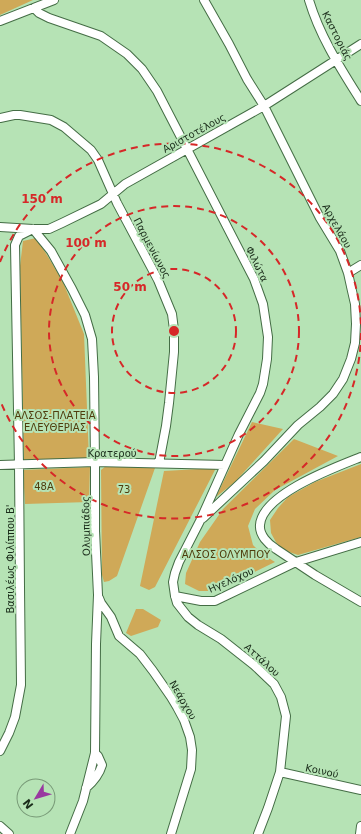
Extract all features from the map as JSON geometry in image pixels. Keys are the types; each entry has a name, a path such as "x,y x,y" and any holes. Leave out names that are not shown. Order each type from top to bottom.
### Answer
{"street":[{"path":"0,21 54,0"},
{"name":"Αρχελάου","path":"200,521 264,461 298,425 327,400 339,386 349,365 355,343 356,314 348,273 340,251 320,218 264,106 247,79 204,0"},
{"name":"Καστοριάς","path":"310,0 320,29 336,60 361,101"},
{"name":"Φιλώτα","path":"34,8 43,15 101,36 127,54 142,69 157,91 254,279 263,304 268,330 267,358 263,384 177,568 174,582 175,596"},
{"name":"Αριστοτέλους","path":"0,227 49,229 101,204 132,180 264,106 361,44"},
{"name":"Παρμενίωνος","path":"0,118 20,115 46,119 64,127 91,150 98,160 113,194 158,280 172,314 174,352 166,426 159,463"},
{"name":"Ολυμπιάδος","path":"33,229 51,251 78,300 85,315 92,339 94,377 95,531 98,594 95,753 83,801 70,834"},
{"name":"Βασιλέως Φιλίππου Β'","path":"0,751 15,717 21,685 15,245 19,236 33,229"},
{"path":"348,273 361,265"},
{"path":"361,458 304,482 278,498 266,510 260,524 263,536 270,545 315,575 361,602"},
{"name":"Κρατερού","path":"0,465 95,462 225,465"},
{"name":"Ηγελόχου","path":"175,596 201,602 215,600 296,562 361,542"},
{"name":"Νεάρχου","path":"98,594 101,603 111,617 119,636 137,651 153,671 177,707 187,726 192,750 191,769 171,834"},
{"name":"Αττάλου","path":"175,596 177,603 193,622 221,638 265,674 278,689 281,697 286,716 280,772 258,834"},
{"name":"Κοινού","path":"280,772 361,790"},
{"path":"0,826 9,834"},
{"path":"360,834 361,826"}],"green space":[{"path":"0,0 33,0 0,15"},
{"name":"ΑΛΣΟΣ-ΠΛΑΤΕΙΑ ΕΛΕΥΘΕΡΙΑΣ","path":"36,238 63,282 84,334 89,458 24,460 20,266 23,241"},
{"path":"252,422 283,429 235,482 216,497"},
{"name":"ΑΛΣΟΣ ΟΛΥΜΠΟΥ","path":"294,439 338,456 275,490 255,509 248,526 253,545 262,554 275,562 215,591 199,591 185,584 186,573 200,542 223,509"},
{"name":"ΑΛΣΟΣ ΟΛΥΜΠΟΥ","path":"361,464 361,537 298,555 278,546 271,533 270,520 288,497 315,482"},
{"name":"73","path":"106,466 155,468 117,576 104,582 102,575 101,470"},
{"name":"48Α","path":"90,467 89,502 25,504 23,470"},
{"name":"ΑΛΣΟΣ ΟΛΥΜΠΟΥ","path":"216,468 155,587 149,590 140,586 164,471"},
{"path":"136,609 143,609 161,620 158,627 131,636 126,633"}]}
